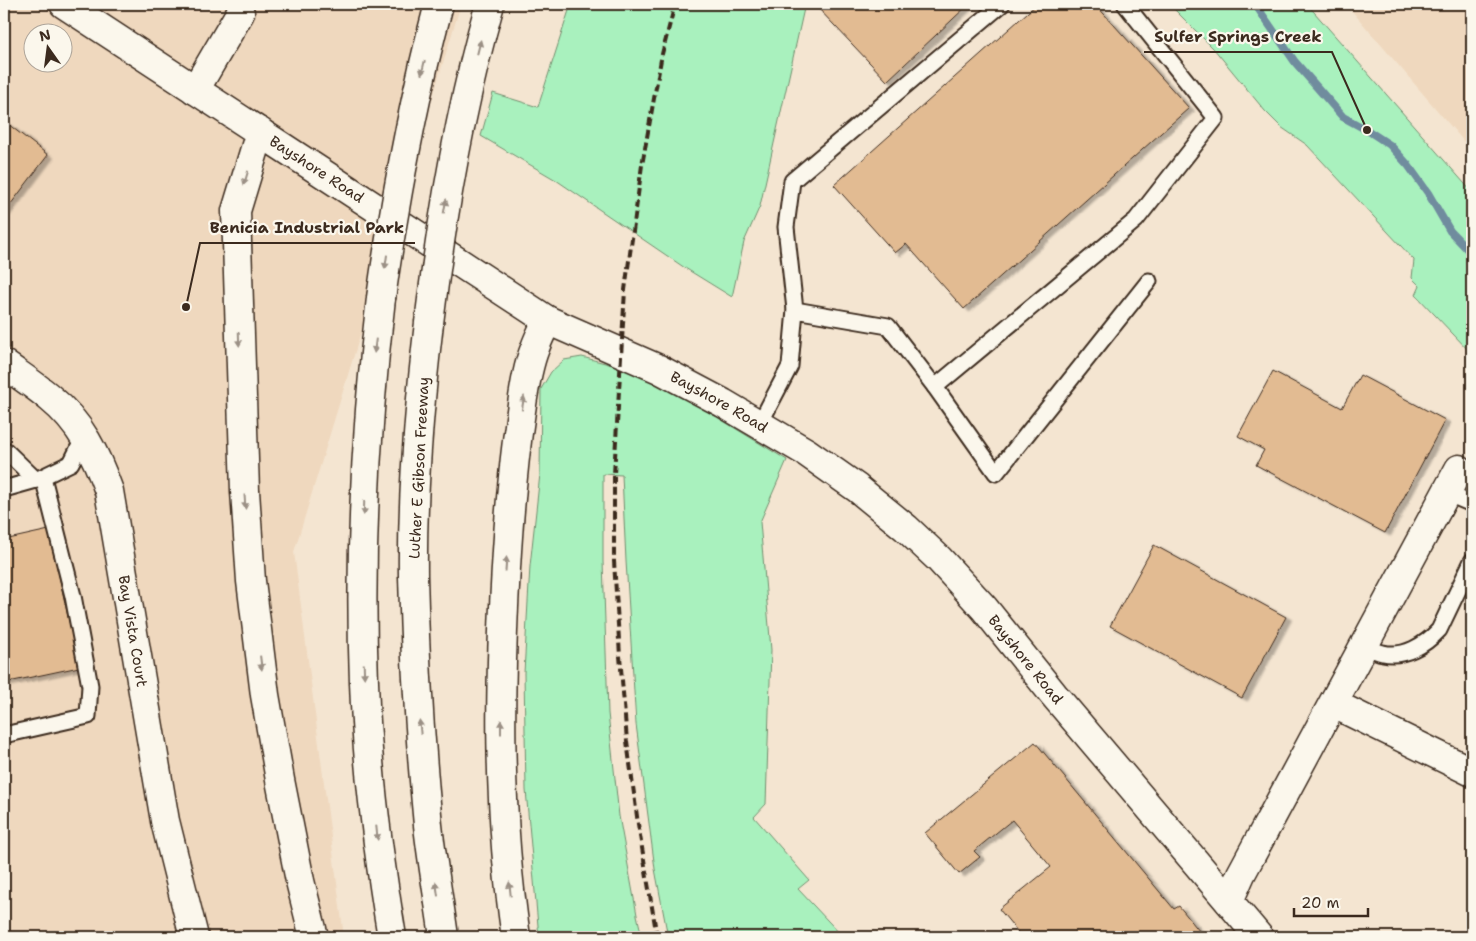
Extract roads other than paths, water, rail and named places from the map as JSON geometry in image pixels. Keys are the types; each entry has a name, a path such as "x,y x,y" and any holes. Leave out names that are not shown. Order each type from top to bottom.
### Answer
{"main road":[{"name":"Bayshore Road","path":"64,4 547,320 659,369 806,452 856,488 906,528 939,559 984,608 1259,937"},
{"path":"392,937 378,844 367,740 362,629 365,468 373,360 380,298 406,144 439,4"},
{"name":"Luther E Gibson Freeway","path":"444,937 428,816 419,708 414,575 416,466 429,323 441,231 456,145 490,4"},
{"path":"195,90 240,13"},
{"path":"260,132 236,211 245,490 251,581 265,696 300,881 314,937"},
{"path":"516,937 505,835 501,759 502,632 517,436 534,350 547,320"},
{"name":"Bay Vista Court","path":"4,364 51,398 74,421 99,463 109,491 166,821 194,937"},
{"path":"1229,901 1241,874 1459,469"},
{"path":"1334,704 1472,772"}],"lane":[{"path":"759,425 790,366 795,310 786,227 792,181 1002,4"},
{"path":"935,387 1136,220 1216,118 1125,4"},
{"path":"795,310 888,326 935,387 996,473 1149,281"},
{"path":"4,489 40,478 71,463 84,438"},
{"path":"4,450 40,478 74,596 90,686 88,716 4,735"},
{"path":"1446,493 1472,504"},
{"path":"1365,646 1386,654 1395,654 1420,646 1431,639 1438,630 1472,561"}],"waterway":[{"path":"1255,4 1295,62 1343,117 1390,145 1408,165 1428,193 1450,231 1472,254"}],"railway":[{"path":"657,937 638,824 627,741 614,561 614,474 625,290 642,165 662,54 675,4"}],"place":[{"name":"Sulfer Springs Creek","path":"1367,130"},
{"name":"Benicia Industrial Park","path":"186,307"}]}
